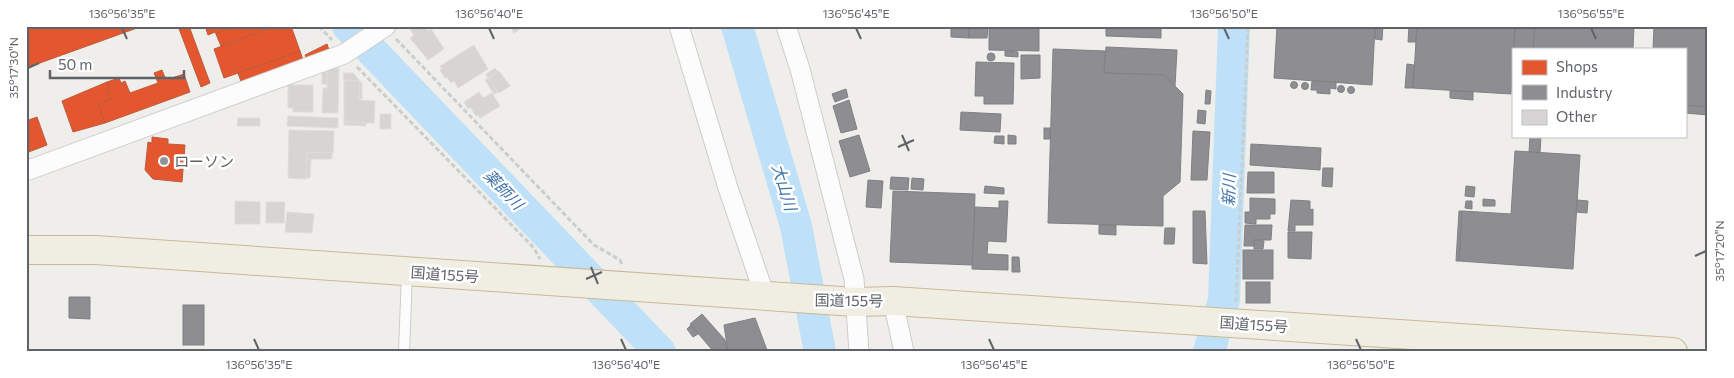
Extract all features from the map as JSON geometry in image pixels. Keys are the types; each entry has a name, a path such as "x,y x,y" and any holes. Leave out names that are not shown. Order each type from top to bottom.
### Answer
{"highway":[{"name":"国道155号","path":"26,250 95,250 855,302 893,301 1673,352"}],"street":[{"path":"679,26 728,188 765,296"},
{"path":"786,26 800,69 854,279 859,352"},
{"path":"26,171 348,52 384,28"},
{"path":"893,301 904,352"}],"lane":[{"path":"404,352 407,272"}],"path":[{"path":"319,26 348,52 534,248 552,282"},
{"path":"1233,323 1236,297 1248,26"},
{"path":"384,28 594,245 620,260 630,287"}],"building: Shops":[{"path":"26,26 136,26 137,28 26,68"},
{"path":"178,26 189,26 210,83 201,87"},
{"path":"205,26 212,26 215,32 208,35"},
{"path":"212,26 235,26 216,34"},
{"path":"235,26 276,26 221,46 216,34"},
{"path":"276,26 291,26 300,51 224,78 214,49"},
{"path":"327,44 330,53 308,62 305,55"},
{"path":"300,51 303,60 243,87 238,73"},
{"path":"162,70 166,80 184,74 190,92 105,123 98,104 111,99 107,82 119,78 121,83 125,81 130,93 158,83 154,73"},
{"path":"107,82 111,99 98,104 105,123 73,132 62,101"},
{"path":"37,117 47,145 26,153 26,121"},
{"path":"152,137 168,139 168,144 185,145 182,182 153,179 145,170 148,142 152,143"}],"building: Industry":[{"path":"951,26 969,26 969,38 951,37"},
{"path":"969,26 988,26 987,38 969,38"},
{"path":"989,26 1039,26 1039,51 989,50"},
{"path":"1106,26 1161,26 1161,38 1106,36"},
{"path":"1277,26 1375,26 1372,85 1274,78"},
{"path":"1375,26 1383,26 1382,40 1375,39"},
{"path":"1409,26 1417,26 1416,42 1408,42"},
{"path":"1417,26 1515,26 1514,48 1512,48 1511,94 1413,88"},
{"path":"1515,26 1535,26 1533,48 1514,48"},
{"path":"1535,26 1634,26 1633,48 1533,48"},
{"path":"1654,26 1708,26 1708,107 1686,105 1686,48 1653,48"},
{"path":"1106,47 1177,50 1175,86 1164,75 1104,73"},
{"path":"1053,49 1105,51 1104,73 1164,75 1183,94 1180,182 1163,196 1163,226 1048,223"},
{"path":"1005,51 1018,52 1018,57 1005,56"},
{"path":"991,53 995,57 991,61 987,57"},
{"path":"1021,55 1040,55 1040,78 1021,79"},
{"path":"976,62 1014,63 1013,104 984,104 984,96 975,96"},
{"path":"1407,64 1414,65 1413,88 1405,88"},
{"path":"1294,81 1298,85 1294,89 1290,85"},
{"path":"1312,81 1336,82 1336,89 1330,88 1330,94 1317,93 1317,90 1311,90"},
{"path":"1305,82 1309,86 1305,90 1301,86"},
{"path":"1341,85 1345,89 1341,93 1337,89"},
{"path":"1351,86 1355,90 1351,94 1347,90"},
{"path":"846,89 848,97 835,102 832,94"},
{"path":"1206,90 1211,91 1210,104 1205,104"},
{"path":"1450,91 1473,92 1473,100 1450,98"},
{"path":"849,100 857,129 841,133 833,106"},
{"path":"1686,105 1708,107 1708,115 1686,113"},
{"path":"1198,110 1206,111 1205,124 1197,123"},
{"path":"961,112 1001,114 1000,132 960,130"},
{"path":"1044,128 1050,128 1050,139 1044,139"},
{"path":"1193,131 1210,132 1207,180 1191,180"},
{"path":"859,135 870,171 850,177 839,141"},
{"path":"1008,135 1016,136 1016,144 1008,144"},
{"path":"995,136 1004,136 1004,144 994,143"},
{"path":"1530,138 1541,138 1540,153 1529,152"},
{"path":"1251,144 1321,148 1320,170 1250,165"},
{"path":"1515,151 1580,155 1573,269 1459,261 1462,211 1511,214"},
{"path":"1323,168 1333,168 1332,187 1322,186"},
{"path":"1248,172 1274,172 1274,193 1247,193"},
{"path":"891,177 909,178 908,190 890,189"},
{"path":"912,178 924,179 923,190 911,189"},
{"path":"868,180 883,181 881,208 866,207"},
{"path":"985,186 1004,188 1004,194 984,193"},
{"path":"1466,186 1475,187 1474,197 1465,196"},
{"path":"893,191 975,194 973,265 890,262"},
{"path":"1250,198 1275,199 1275,214 1270,214 1270,219 1256,219 1256,224 1245,223 1245,212 1250,212"},
{"path":"1483,199 1495,200 1495,206 1483,206"},
{"path":"1291,200 1310,201 1310,210 1313,209 1313,225 1295,225 1295,231 1288,231"},
{"path":"1577,200 1588,201 1587,213 1576,212"},
{"path":"999,201 1008,201 1006,242 988,241 987,254 1008,255 1008,270 972,269 975,207 999,208"},
{"path":"1466,201 1472,201 1472,209 1465,208"},
{"path":"1193,211 1205,211 1207,264 1193,263"},
{"path":"1459,211 1462,211 1459,261 1456,261"},
{"path":"1099,225 1116,225 1116,235 1099,234"},
{"path":"1245,225 1272,225 1271,240 1254,240 1254,246 1244,246"},
{"path":"1165,228 1175,228 1174,244 1164,244"},
{"path":"1288,232 1312,232 1311,259 1288,258"},
{"path":"1254,240 1264,241 1263,249 1254,249"},
{"path":"1243,250 1273,250 1273,279 1243,279"},
{"path":"1012,257 1019,257 1020,272 1012,272"},
{"path":"1246,282 1270,282 1270,303 1246,303"},
{"path":"69,297 90,297 90,319 69,318"},
{"path":"183,305 204,305 204,345 183,345"},
{"path":"702,314 725,340 727,348 723,352 714,352 690,324"},
{"path":"755,318 767,350 728,352 724,325"},
{"path":"691,325 698,334 693,337 687,329"}],"building: Other":[{"path":"408,26 425,26 428,31 431,29 444,49 428,60 410,38 414,35"},
{"path":"510,26 522,26 523,27 514,33"},
{"path":"474,45 488,69 458,88 454,81 451,83 447,77 445,78 440,70 442,69 440,66"},
{"path":"327,68 339,68 338,113 322,113 323,88 327,88"},
{"path":"495,68 498,72 488,78 486,74"},
{"path":"499,71 510,86 499,93 488,78"},
{"path":"322,72 327,72 327,84 322,84"},
{"path":"343,73 353,73 360,81 344,80"},
{"path":"488,78 498,92 494,94 485,80"},
{"path":"344,80 360,81 359,100 375,101 374,123 344,122"},
{"path":"360,81 362,84 362,99 359,99"},
{"path":"288,85 313,85 313,112 293,112 293,108 288,108"},
{"path":"479,92 483,98 492,93 500,106 480,118 478,115 476,116 470,107 468,109 464,102"},
{"path":"380,114 391,114 391,129 380,129"},
{"path":"288,116 338,118 338,128 287,126"},
{"path":"238,118 260,118 260,126 237,126"},
{"path":"344,122 366,123 366,126 344,125"},
{"path":"289,130 334,131 333,153 307,152 306,179 288,178"},
{"path":"307,152 332,153 332,159 311,159 310,178 306,178"},
{"path":"235,201 260,202 260,224 235,224"},
{"path":"266,202 285,202 284,223 266,223"},
{"path":"287,212 314,214 312,233 285,232"}],"waterway":[{"name":"薬師川","path":"348,26 660,352"},
{"name":"大山川","path":"737,26 796,226 820,352"},
{"name":"新川","path":"1209,352 1224,300 1234,26"}],"place":[{"name":"ローソン","path":"164,161"}]}
